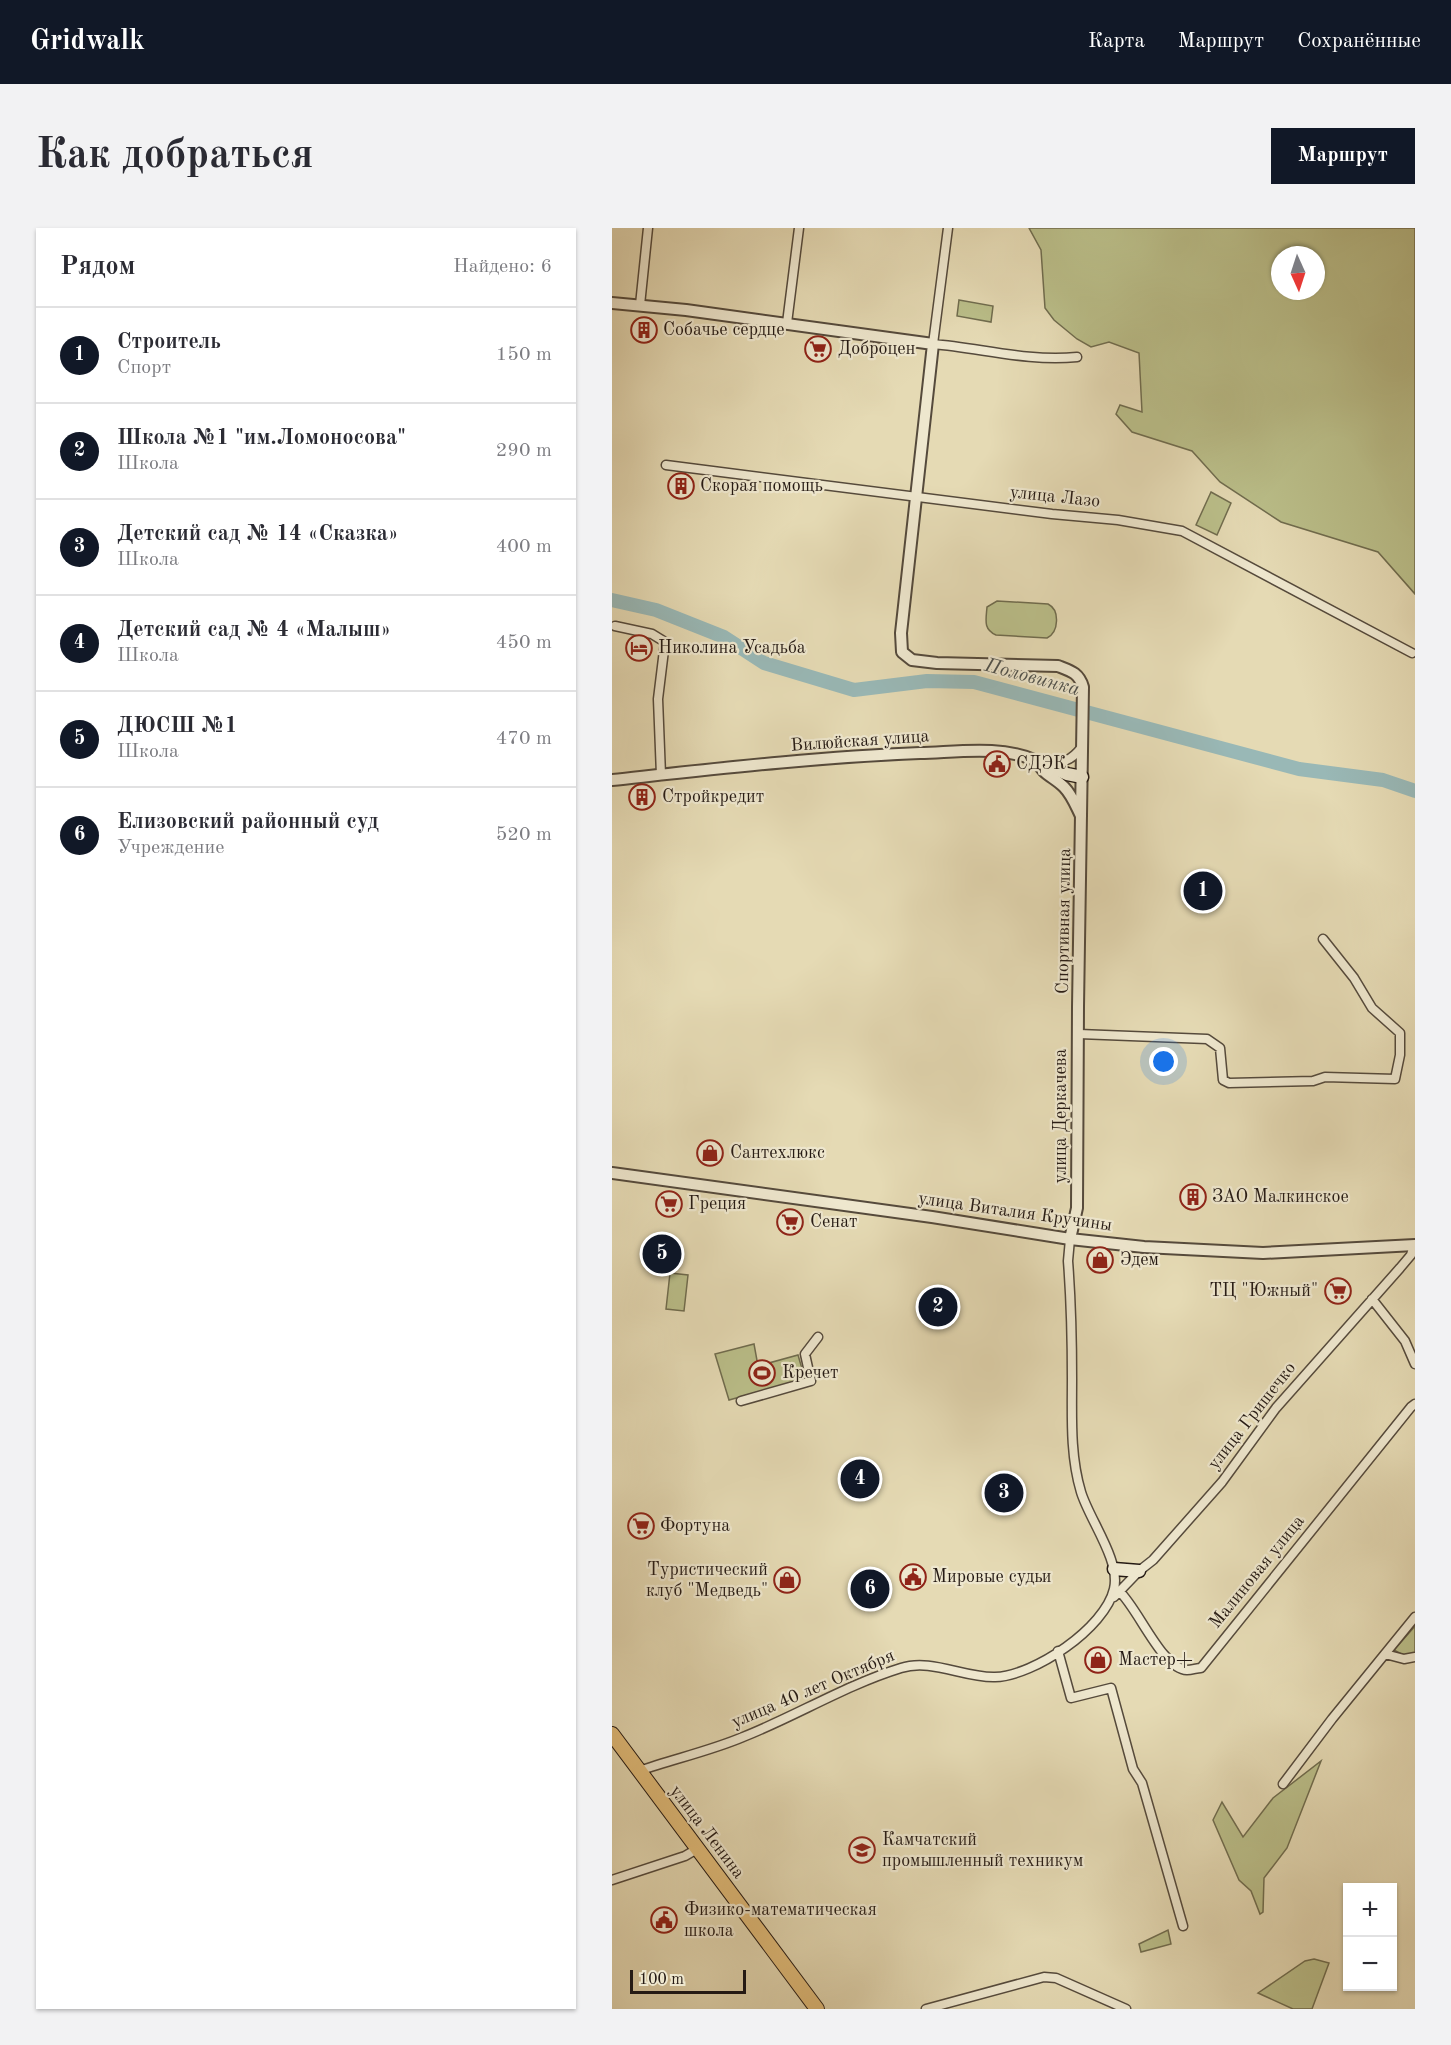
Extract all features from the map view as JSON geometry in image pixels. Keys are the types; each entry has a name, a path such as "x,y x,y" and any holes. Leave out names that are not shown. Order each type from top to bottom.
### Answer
{"main road":[{"path":"1037,762 1067,774 1082,777"},
{"path":"1114,1569 1139,1570"},
{"name":"улица Ленина","path":"612,1734 817,2009"}],"street":[{"path":"640,305 648,228"},
{"path":"788,323 799,228"},
{"path":"916,497 948,228"},
{"path":"612,303 788,323 1035,358 1077,357"},
{"name":"улица Лазо","path":"666,465 1118,520 1182,531 1412,653"},
{"name":"Спортивная улица","path":"916,497 901,633 902,652 912,660 937,663 1058,666 1074,672 1080,678 1083,687 1078,1031"},
{"path":"615,626 652,634 665,642 658,699 661,774"},
{"path":"1037,762 1061,763 1073,758 1083,744"},
{"name":"Вилюйская улица","path":"612,780 858,756 972,751 1012,753 1037,762 1042,772 1056,780 1068,792 1082,816"},
{"path":"1078,1031 1207,1039 1220,1048 1223,1080 1228,1083 1313,1081 1325,1077 1395,1079 1400,1055 1400,1033 1372,1008 1354,978 1323,939"},
{"name":"улица Деркачева","path":"1071,1239 1077,1208 1078,1031"},
{"name":"улица Виталия Кручины","path":"612,1173 932,1216 1071,1239 1237,1253 1415,1245"},
{"name":"улица 40 лет Октября","path":"639,1770 742,1737 859,1683 903,1667 927,1666 996,1677 1027,1668 1058,1651 1096,1620 1109,1602 1115,1588 1114,1569 1081,1492 1074,1458 1068,1261 1071,1239"},
{"name":"улица Гришечко","path":"1109,1602 1139,1570 1153,1560 1222,1482 1271,1414 1411,1255 1415,1245"},
{"path":"1372,1299 1405,1341 1415,1364"},
{"path":"741,1401 812,1381 805,1354 818,1337"},
{"name":"Малиновая улица","path":"1119,1591 1129,1600 1139,1619 1170,1663 1186,1670 1201,1668 1410,1407 1415,1404"},
{"path":"1283,1784 1332,1719 1415,1617"},
{"path":"1058,1651 1071,1698 1111,1688 1133,1769 1142,1784 1184,1926"},
{"path":"1385,1653 1404,1659 1415,1657"},
{"path":"612,1880 685,1856 697,1849"},
{"path":"926,2009 1044,1977 1056,1978 1126,2009"}],"green space":[{"path":"1029,228 1415,228 1415,594 1378,552 1281,522 1220,482 1192,451 1132,432 1116,414 1120,405 1142,412 1139,353 1109,342 1091,347 1054,320 1045,308 1041,250"},
{"path":"959,300 993,306 991,322 957,316"},
{"path":"1211,492 1231,503 1217,535 1196,525"},
{"path":"997,601 1048,604 1055,611 1057,621 1054,631 1047,638 992,633 987,627 987,607"},
{"path":"670,1273 688,1275 684,1311 666,1309"},
{"name":"Кречет","path":"754,1344 758,1366 798,1355 805,1379 729,1400 715,1354"},
{"path":"1415,1626 1415,1653 1403,1655 1394,1650"},
{"path":"1321,1761 1287,1848 1264,1878 1263,1912 1260,1914 1251,1891 1239,1880 1213,1820 1222,1802 1243,1837 1273,1798"},
{"path":"1168,1930 1171,1944 1141,1952 1139,1944"},
{"path":"1314,1959 1329,1963 1312,2009 1293,2009 1258,1993 1305,1961"}],"waterway":[{"name":"Половинка","path":"612,600 656,610 724,637 764,663 854,690 927,681 974,682 1299,769 1383,780 1415,791"}],"place":[{"name":"Собачье сердце","path":"644,330"},
{"name":"Доброцен","path":"818,349"},
{"name":"Скорая помощь","path":"681,486"},
{"name":"Николина Усадьба","path":"639,648"},
{"name":"СДЭК","path":"997,764"},
{"name":"Стройкредит","path":"642,797"},
{"name":"Строитель","path":"1203,891"},
{"name":"Сантехлюкс","path":"710,1153"},
{"name":"ЗАО Малкинское","path":"1193,1197"},
{"name":"Греция","path":"669,1204"},
{"name":"Сенат","path":"790,1222"},
{"name":"ДЮСШ №1","path":"662,1254"},
{"name":"Эдем","path":"1100,1260"},
{"name":"ТЦ \"Южный\"","path":"1338,1291"},
{"name":"Школа №1 \"им.Ломоносова\"","path":"938,1307"},
{"name":"Кречет","path":"762,1373"},
{"name":"Детский сад № 4 «Малыш»","path":"860,1479"},
{"name":"Детский сад № 14 «Сказка»","path":"1004,1493"},
{"name":"Фортуна","path":"641,1526"},
{"name":"Мировые судьи","path":"913,1577"},
{"name":"Туристический клуб \"Медведь\"","path":"787,1580"},
{"name":"Елизовский районный суд","path":"870,1589"},
{"name":"Мастер+","path":"1098,1660"},
{"name":"Камчатский промышленный техникум","path":"862,1850"},
{"name":"Физико-математическая школа","path":"664,1920"}]}
